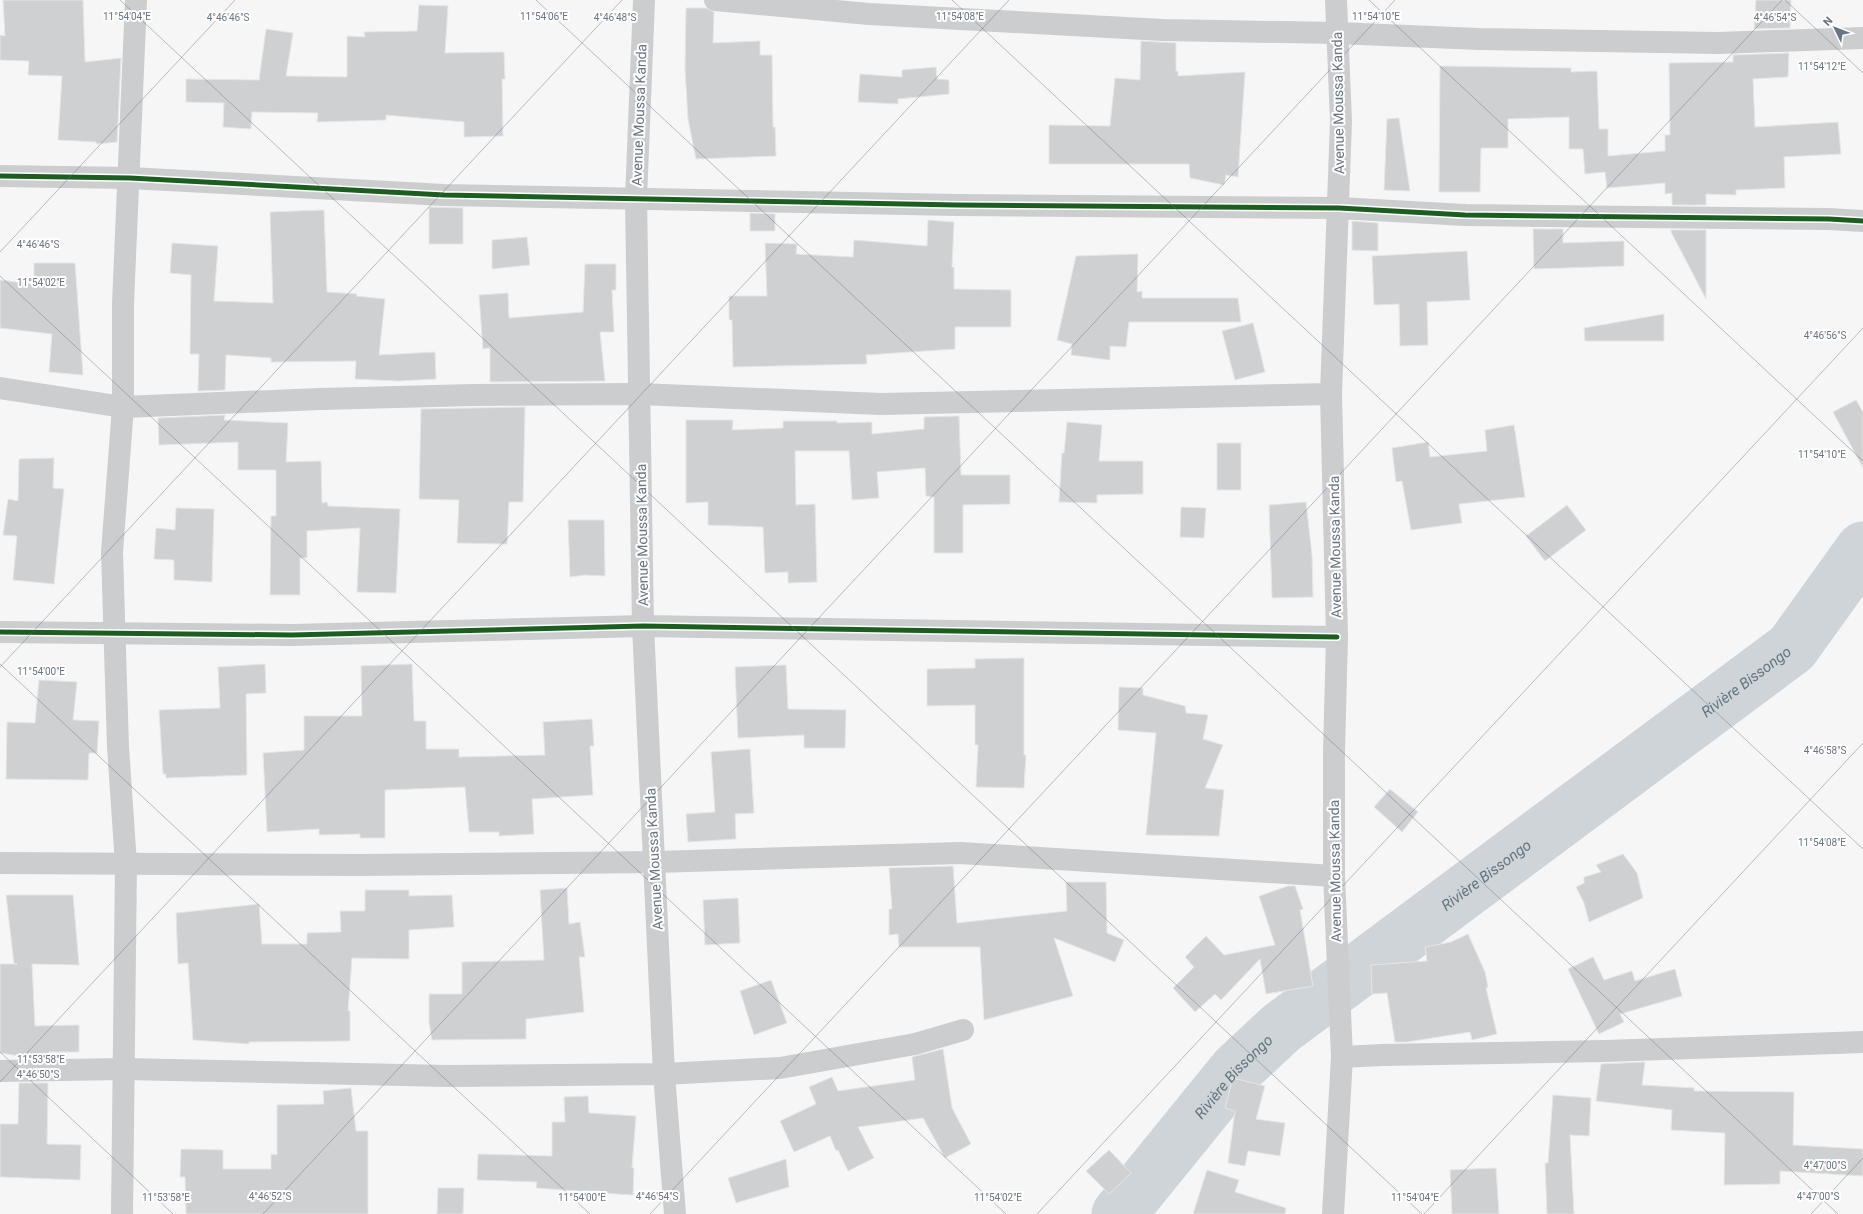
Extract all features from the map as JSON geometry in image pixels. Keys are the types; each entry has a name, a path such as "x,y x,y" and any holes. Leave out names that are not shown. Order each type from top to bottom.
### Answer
{"street":[{"path":"122,1214 126,864 114,635 112,552 122,407 123,304 130,178 136,0"},
{"name":"Avenue Moussa Kanda","path":"644,0 636,199 643,626 664,1074 675,1214"},
{"path":"715,0 869,14 1163,30 1336,33 1479,39 1718,42 1863,38"},
{"name":"Avenue Moussa Kanda","path":"1333,1214 1342,1058 1334,876 1334,752 1337,637 1331,394 1339,208 1341,120 1336,33 1336,0"},
{"path":"0,176 130,178 444,195 957,205 1339,208 1465,215 1829,219 1863,221"},
{"path":"0,388 122,407 335,398 473,395 640,394 881,404 1331,394"},
{"path":"0,632 114,635 292,635 643,626 1337,637"},
{"path":"0,863 367,865 655,862 960,853 1334,876"},
{"path":"0,1071 123,1069 448,1076 664,1074 780,1068 915,1044 962,1030"},
{"path":"1342,1058 1382,1055 1605,1051 1863,1042"}],"building":[{"path":"3,0 83,0 85,62 121,58 117,142 96,144 96,142 58,140 62,76 28,75 29,61 0,60 0,35 5,36"},
{"path":"1756,0 1791,0 1790,28 1754,29"},
{"path":"419,5 448,6 445,53 504,52 505,79 502,79 503,136 464,137 464,122 386,115 386,120 317,122 318,113 252,112 251,129 223,127 224,103 186,102 186,79 259,80 266,29 293,33 286,76 347,77 347,36 365,37 364,32 417,31"},
{"path":"686,8 706,8 714,12 713,43 760,41 760,55 772,55 773,127 775,127 776,156 696,159 688,119 685,68"},
{"path":"1141,41 1176,43 1176,71 1178,71 1178,76 1245,72 1238,177 1226,175 1224,185 1190,178 1189,164 1049,164 1049,125 1110,126 1115,78 1140,80"},
{"path":"1789,53 1788,77 1753,79 1755,127 1838,122 1841,154 1784,157 1785,188 1736,190 1736,195 1706,194 1706,205 1672,205 1672,193 1665,194 1665,183 1607,188 1605,172 1585,174 1583,149 1569,149 1569,117 1508,119 1508,148 1481,148 1480,192 1439,192 1440,66 1571,68 1571,72 1597,71 1599,129 1608,129 1608,156 1665,151 1665,135 1670,135 1669,63 1733,62 1733,55"},
{"path":"936,67 937,79 949,80 949,94 898,99 898,104 858,102 860,74 902,77 902,70"},
{"path":"1399,118 1410,191 1384,190 1387,119"},
{"path":"429,207 463,208 463,244 429,244"},
{"path":"324,210 327,292 357,294 356,296 385,299 379,355 435,352 436,379 399,381 355,379 356,361 271,362 271,358 226,355 225,390 198,391 199,354 190,354 191,275 170,273 172,243 218,246 214,301 273,303 270,212"},
{"path":"750,213 775,214 775,231 750,231"},
{"path":"928,220 954,222 952,267 954,267 954,289 1011,290 1011,327 955,327 955,349 866,355 867,364 733,367 732,320 729,320 729,296 767,296 765,243 797,244 796,254 853,257 854,240 927,246"},
{"path":"1352,221 1378,223 1378,251 1352,250"},
{"path":"1533,229 1563,229 1563,243 1624,241 1624,266 1534,269"},
{"path":"1671,230 1706,230 1706,299 1671,232"},
{"path":"527,237 530,265 492,269 492,240"},
{"path":"1467,251 1470,300 1427,302 1428,345 1400,346 1399,304 1374,305 1372,256"},
{"path":"1138,254 1137,292 1142,291 1142,298 1238,298 1241,322 1129,322 1126,347 1110,346 1110,360 1071,355 1072,344 1057,340 1076,256"},
{"path":"34,263 75,263 83,375 49,372 52,334 0,328 0,280 34,284"},
{"path":"585,264 616,264 616,290 612,290 614,332 600,332 605,381 490,382 490,348 483,349 479,295 508,293 509,318 583,312"},
{"path":"1664,314 1664,341 1585,341 1584,328"},
{"path":"1253,323 1265,372 1235,380 1222,331"},
{"path":"1856,400 1863,412 1863,468 1833,412"},
{"path":"525,407 523,502 509,502 507,544 457,543 459,500 419,499 421,409"},
{"path":"225,415 224,420 288,423 286,462 321,461 322,503 327,502 328,506 400,509 396,593 357,592 360,528 307,531 307,558 300,558 300,595 270,595 271,516 276,516 276,470 238,470 238,442 159,445 158,418"},
{"path":"959,416 961,475 1010,475 1010,504 963,505 963,553 934,553 934,497 926,496 925,468 877,472 879,498 852,500 849,451 795,451 796,505 815,504 817,582 788,583 788,572 765,573 763,527 708,525 708,502 686,503 686,420 733,420 732,430 783,428 783,421 837,421 837,423 872,422 872,434 924,429 924,417"},
{"path":"1067,422 1102,425 1099,461 1143,461 1143,494 1097,495 1097,503 1059,502 1062,453 1064,453"},
{"path":"1514,425 1525,497 1459,504 1462,523 1411,530 1402,481 1396,482 1392,448 1428,442 1430,457 1487,451 1485,430"},
{"path":"1217,443 1241,443 1241,490 1217,490"},
{"path":"54,458 53,488 64,489 54,584 13,580 17,536 3,535 8,499 18,501 19,459"},
{"path":"1306,502 1312,555 1313,597 1272,598 1269,505"},
{"path":"1567,505 1586,530 1545,561 1526,536"},
{"path":"1181,507 1206,508 1204,538 1180,537"},
{"path":"176,508 214,509 212,582 174,580 174,560 154,559 156,528 175,530"},
{"path":"568,520 604,520 605,576 585,575 570,577"},
{"path":"1024,658 1024,755 1026,755 1024,788 976,787 978,745 975,745 975,705 927,706 927,669 975,668 975,659"},
{"path":"265,664 266,693 246,694 247,775 166,778 166,774 163,774 159,710 220,708 218,667"},
{"path":"412,664 414,721 426,721 426,749 459,749 459,757 545,755 543,722 592,719 594,746 590,746 593,795 532,799 534,834 499,836 499,832 469,832 465,787 385,790 385,838 360,838 360,834 319,835 319,829 267,832 263,753 304,750 304,716 362,716 361,666"},
{"path":"786,665 788,709 846,710 845,748 804,748 804,735 738,738 735,667"},
{"path":"39,680 77,682 73,720 99,721 97,753 89,753 88,780 6,779 7,722 35,723"},
{"path":"1119,687 1143,688 1143,695 1185,706 1186,713 1208,715 1203,739 1223,745 1205,788 1224,790 1219,836 1146,835 1156,733 1118,730"},
{"path":"750,749 754,813 735,814 736,839 688,842 686,814 715,812 711,752"},
{"path":"1390,789 1418,812 1402,832 1374,807"},
{"path":"1623,854 1637,873 1643,898 1589,922 1584,903 1576,887 1584,883 1584,877 1601,872 1596,865"},
{"path":"953,866 957,923 1067,911 1066,882 1106,882 1107,933 1124,940 1115,962 1054,938 1073,996 984,1020 980,947 899,947 898,934 889,935 889,909 892,909 889,868"},
{"path":"1288,886 1295,886 1303,909 1300,910 1313,986 1266,994 1260,959 1221,1000 1215,994 1195,1012 1173,988 1194,967 1185,957 1206,936 1224,955 1275,945 1259,896"},
{"path":"567,888 569,924 580,922 585,957 579,957 584,1012 526,1019 526,1039 432,1040 429,1022 429,994 462,994 462,962 544,960 540,890"},
{"path":"365,890 409,890 409,896 452,895 454,927 409,930 409,959 352,958 348,1011 350,1011 350,1041 249,1042 249,1044 193,1040 188,963 178,964 176,913 259,904 262,944 307,944 307,933 341,932 340,911 365,911"},
{"path":"6,895 73,895 79,965 32,964 35,1026 79,1025 79,1052 49,1052 49,1058 19,1058 19,1056 0,1053 0,964 14,964"},
{"path":"738,898 740,943 705,945 703,900"},
{"path":"1468,934 1485,972 1488,987 1486,988 1497,1034 1472,1040 1470,1032 1407,1042 1395,1042 1387,993 1372,994 1371,965 1427,961 1425,947 1451,942"},
{"path":"1593,957 1604,980 1632,971 1635,981 1675,969 1682,996 1620,1014 1624,1022 1599,1034 1568,969"},
{"path":"771,980 787,1023 754,1035 740,991"},
{"path":"943,1049 952,1108 971,1144 945,1158 923,1118 858,1127 874,1158 848,1171 838,1150 836,1151 830,1136 794,1152 780,1121 816,1104 809,1087 832,1077 838,1091 915,1080 912,1057"},
{"path":"1645,1062 1642,1085 1694,1088 1694,1091 1794,1092 1793,1145 1863,1149 1863,1176 1780,1171 1780,1184 1724,1185 1725,1133 1671,1130 1672,1110 1596,1101 1601,1064"},
{"path":"1233,1078 1265,1086 1256,1119 1285,1123 1280,1156 1248,1151 1245,1166 1228,1163 1235,1111 1225,1108"},
{"path":"19,1083 48,1083 47,1144 81,1145 80,1180 0,1177 0,1124 18,1124"},
{"path":"351,1088 356,1131 368,1131 368,1214 186,1214 185,1177 180,1177 181,1149 223,1150 223,1169 271,1169 271,1154 277,1155 277,1105 324,1104 323,1091"},
{"path":"1553,1095 1591,1098 1589,1136 1570,1135 1574,1214 1547,1214 1545,1163 1548,1163"},
{"path":"588,1096 589,1113 636,1116 632,1168 634,1168 633,1195 600,1193 600,1191 536,1188 537,1182 477,1180 478,1154 552,1156 552,1122 565,1122 564,1097"},
{"path":"1109,1150 1131,1173 1109,1194 1086,1171"},
{"path":"786,1159 789,1187 736,1203 728,1178"},
{"path":"1496,1168 1499,1214 1452,1214 1450,1170"},
{"path":"1207,1170 1239,1180 1235,1192 1286,1208 1285,1214 1193,1214"},
{"path":"438,1188 464,1188 463,1214 437,1214"}],"waterway":[{"name":"Rivière Bissongo","path":"1119,1214 1236,1070 1281,1028 1792,648 1863,549"}],"cycle path":[{"path":"0,176 130,178 444,195 957,205 1339,208 1465,215 1829,219 1863,221"},
{"path":"0,632 292,635 643,626 1337,637"}]}
